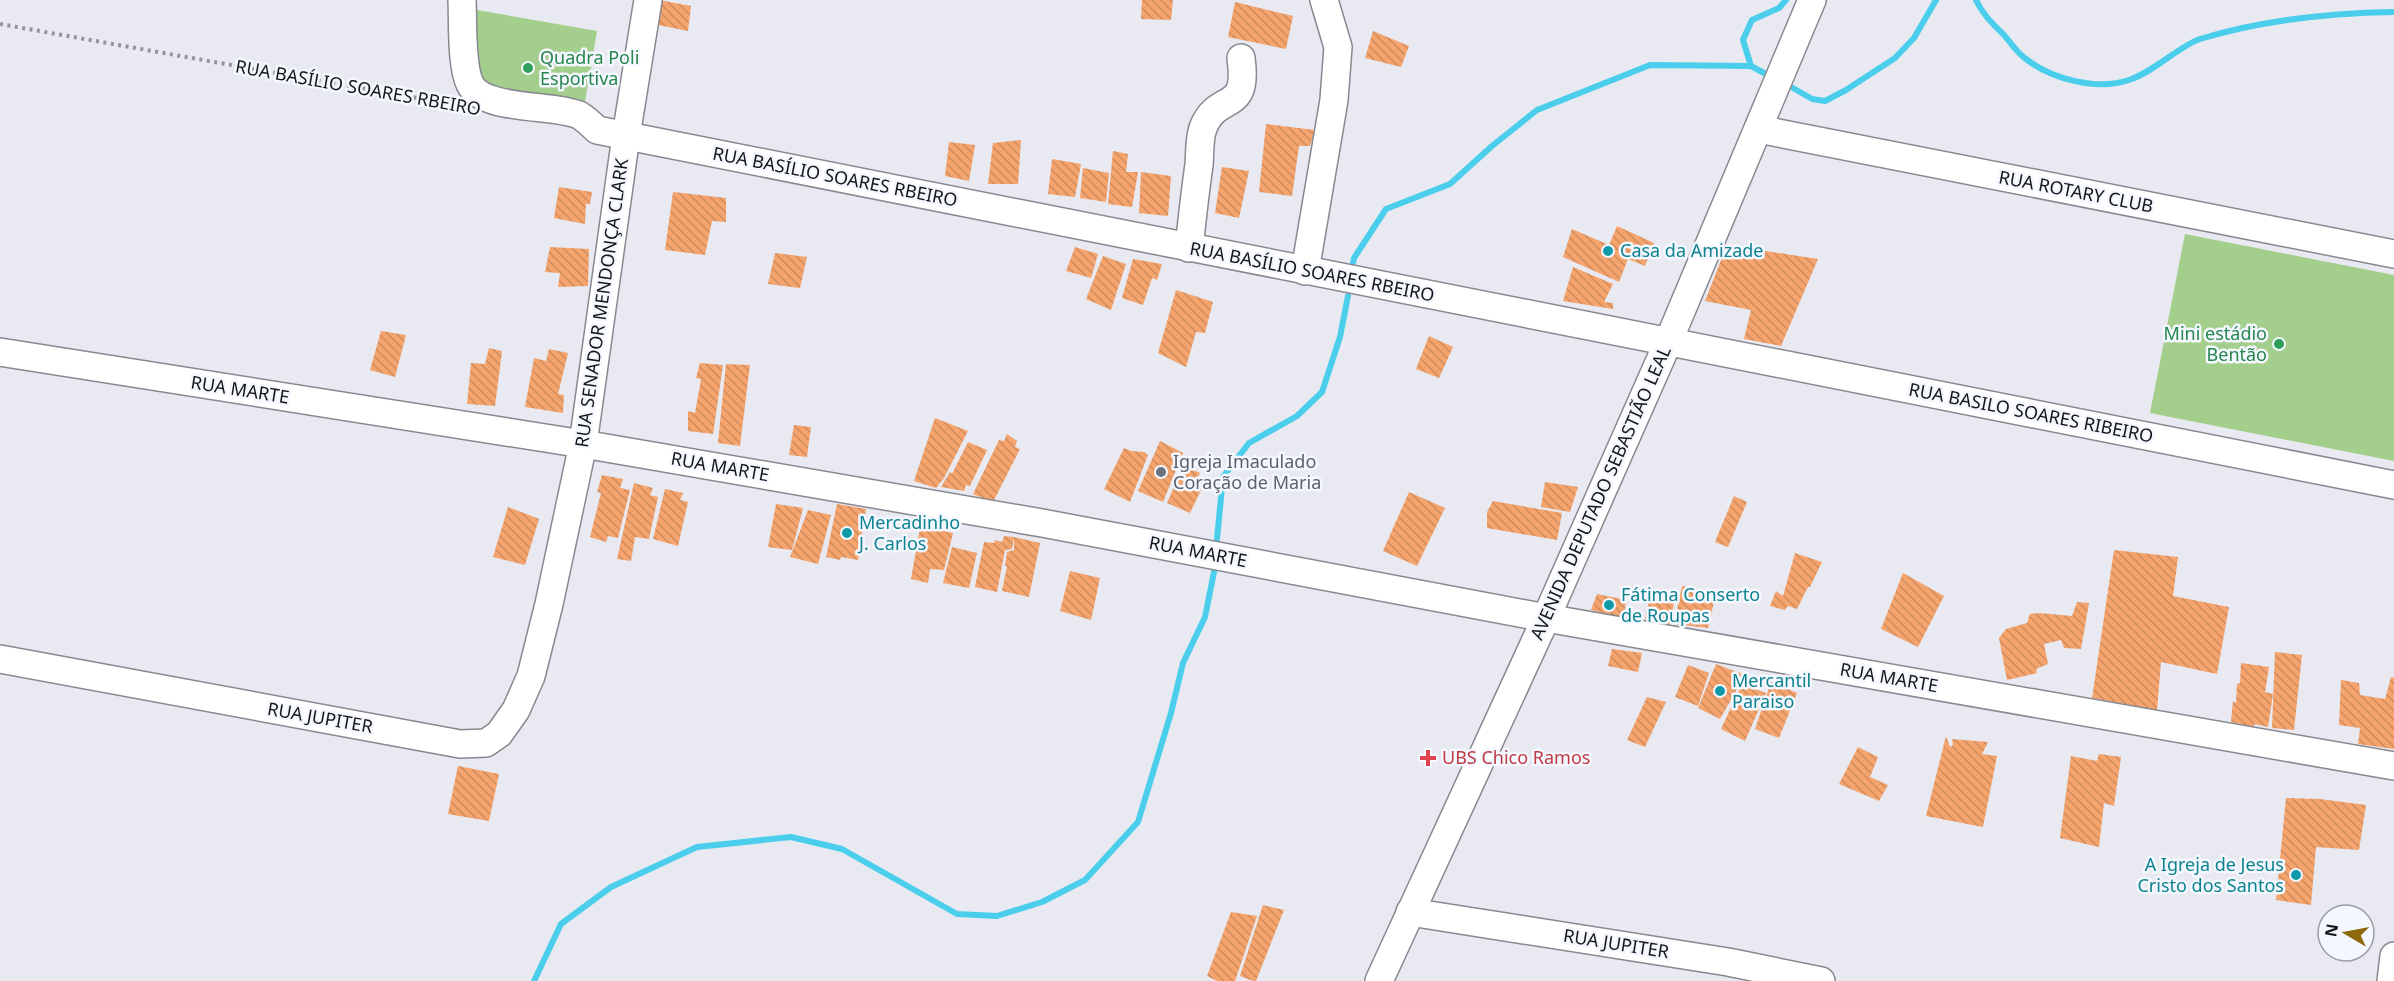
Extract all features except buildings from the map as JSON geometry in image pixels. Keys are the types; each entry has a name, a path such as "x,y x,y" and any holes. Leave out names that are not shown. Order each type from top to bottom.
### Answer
{"street":[{"name":"RUA BASÍLIO SOARES RBEIRO","path":"462,0 465,56 469,82 475,91 483,96 515,105 576,114 586,119 597,130 1305,271 1669,340"},
{"name":"RUA SENADOR MENDONÇA CLARK","path":"549,604 583,444 626,136 648,0"},
{"path":"1305,271 1334,100 1338,47 1324,0"},
{"name":"AVENIDA DEPUTADO SEBASTIÃO LEAL","path":"1379,981 1546,618 1669,340 1812,0"},
{"path":"1189,248 1203,129 1213,111 1237,98 1244,77 1241,58"},
{"name":"RUA ROTARY CLUB","path":"1758,129 2394,254"},
{"name":"RUA BASILO SOARES RIBEIRO","path":"1669,340 2394,485"},
{"name":"RUA MARTE","path":"0,352 583,444 1042,523 1546,618 2394,766"},
{"name":"RUA JUPITER","path":"0,659 460,744 486,743 499,734 516,710 531,676 549,604"},
{"name":"RUA JUPITER","path":"1410,912 1723,971 1821,981"},
{"path":"2391,981 2394,956"}],"path":[{"name":"RUA BASÍLIO SOARES RBEIRO","path":"0,24 468,107"}],"green space":[{"name":"Quadra Poli Esportiva","path":"477,10 597,31 584,108 464,87 468,49"},
{"name":"Mini estádio Bentão","path":"2185,234 2394,275 2394,461 2150,413"}],"waterway":[{"path":"1751,66 1743,40 1752,20 1779,8 1786,0"},
{"path":"1793,88 1812,99 1825,101 1846,90 1895,58 1914,38 1936,0"},
{"path":"1976,0 1985,15 2023,57 2062,77 2103,84 2129,80 2148,71 2192,42 2224,32 2296,19 2394,12"},
{"path":"1353,263 1386,209 1450,184 1537,110 1650,65 1751,66 1764,73"},
{"path":"1217,539 1223,477 1249,443 1297,416 1322,392 1340,337 1348,296"},
{"path":"534,981 561,924 611,887 697,847 791,837 842,849 957,914 997,916 1042,902 1085,880 1138,822 1171,713 1183,663 1205,617 1214,572"}],"place":[{"name":"Quadra Poli Esportiva","path":"528,68"},
{"name":"Casa da Amizade","path":"1608,251"},
{"name":"Mini estádio Bentão","path":"2279,344"},
{"name":"Igreja Imaculado Coração de Maria","path":"1161,472"},
{"name":"Mercadinho J. Carlos","path":"847,533"},
{"name":"Fátima Conserto de Roupas","path":"1609,605"},
{"name":"Mercantil Paraiso","path":"1720,691"},
{"name":"UBS Chico Ramos","path":"1428,758"},
{"name":"A Igreja de Jesus Cristo dos Santos","path":"2296,875"}]}
